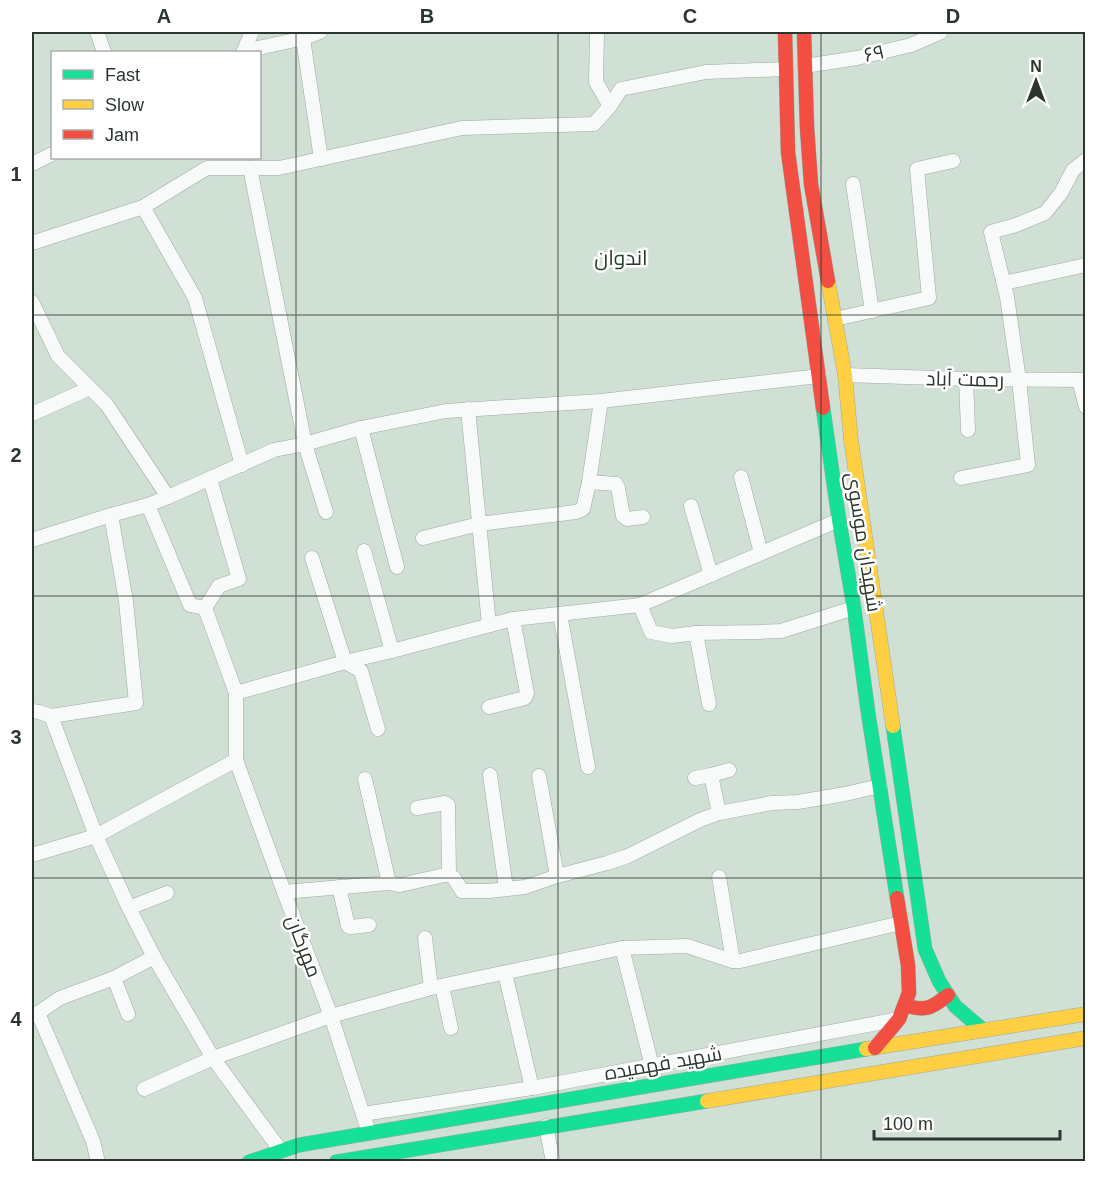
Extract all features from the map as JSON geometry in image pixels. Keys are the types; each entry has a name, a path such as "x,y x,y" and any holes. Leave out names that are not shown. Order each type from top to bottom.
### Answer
{"street":[{"path":"97,32 104,51"},
{"path":"243,51 252,32"},
{"path":"246,51 303,34 320,32"},
{"path":"597,32 596,82 610,106"},
{"name":"شهیدان موسوی","path":"785,32 788,152 840,520 855,608 868,712 908,965 909,993 905,1005 899,1019 875,1048"},
{"name":"شهیدان موسوی","path":"804,32 811,184 845,375 853,451 925,949 939,981 955,1006 983,1030"},
{"name":"۶۹","path":"805,66 857,58 911,45 941,32"},
{"path":"303,34 321,159"},
{"path":"32,243 143,207 207,168 279,168 462,128 594,124 621,89 706,72 786,69"},
{"path":"32,164 51,154"},
{"path":"835,319 928,298 917,169 953,160"},
{"path":"961,478 1028,465 1007,297 991,232 1045,213 1061,193 1073,170 1086,160"},
{"path":"250,168 305,444 326,512"},
{"path":"853,184 872,310"},
{"path":"143,207 195,298 242,465"},
{"path":"1004,283 1086,265"},
{"path":"32,302 58,356 107,405 168,497"},
{"name":"رحمت آباد","path":"845,375 966,380 1082,380"},
{"path":"32,540 148,505 274,450 361,428 446,411 601,401 819,376"},
{"path":"966,380 968,430"},
{"path":"1082,380 1086,407"},
{"path":"32,414 90,388"},
{"path":"423,538 479,524 583,510 601,401"},
{"path":"468,409 489,625"},
{"path":"361,428 397,567"},
{"path":"741,477 761,553"},
{"path":"205,608 219,586 238,579 210,479"},
{"path":"589,482 616,484 623,516 627,519 644,516"},
{"path":"148,505 190,605 205,608"},
{"path":"691,506 711,574"},
{"path":"32,711 51,716 136,704 126,601 111,516"},
{"path":"205,608 236,693 345,662 513,619 640,605 840,520"},
{"path":"364,551 392,651"},
{"path":"312,558 345,662 361,671 378,729"},
{"path":"640,605 651,633 672,636 696,633 781,631 855,608"},
{"path":"560,614 588,767"},
{"path":"489,707 525,698 527,693 513,619"},
{"path":"696,633 710,704"},
{"name":"مهرگان","path":"236,693 236,760 331,1016 369,1133"},
{"path":"51,716 96,836 154,957 213,1058 281,1151"},
{"path":"32,855 96,836 236,760"},
{"path":"695,778 729,770"},
{"path":"490,775 506,888"},
{"path":"711,775 719,813"},
{"path":"539,776 557,876"},
{"path":"365,779 389,883"},
{"path":"417,808 445,803 448,805 449,874 462,891 473,892 525,886 607,863 628,856 719,813 761,804 845,794 880,786"},
{"path":"284,892 389,883 400,885 449,874"},
{"path":"719,877 733,962"},
{"path":"339,887 348,926 369,925"},
{"path":"129,908 167,893"},
{"path":"144,1089 213,1058 331,1016 437,987 622,948 687,946 733,962 901,924"},
{"path":"425,938 437,987 452,1028"},
{"path":"622,948 656,1084"},
{"path":"98,1161 93,1141 35,1014 60,998 114,978 154,957"},
{"path":"505,973 532,1088"},
{"path":"114,978 128,1014"},
{"path":"905,1005 918,1010 934,1007 948,995"},
{"name":"شهید فهمیده","path":"249,1161 299,1145 1086,1014"},
{"path":"363,1114 532,1088 899,1019"},
{"path":"336,1161 1086,1038"},
{"path":"497,1112 492,1124 502,1134"},
{"path":"464,1117 471,1127 468,1139"},
{"path":"546,1126 553,1161"}],"traffic: fast":[{"path":"823,408 897,898"},
{"path":"893,726 925,949 939,981 955,1006 983,1030"},
{"path":"249,1162 299,1145 866,1049"},
{"path":"336,1162 707,1101"}],"traffic: slow":[{"path":"828,281 845,375 851,440 893,726"},
{"path":"866,1049 1086,1014"},
{"path":"707,1101 1086,1038"}],"traffic: jam":[{"path":"785,32 788,152 823,408"},
{"path":"804,32 811,184 828,281"},
{"path":"875,1048 899,1019 909,993 908,965 897,898"},
{"path":"905,1005 928,1008 948,995"}],"district":[{"name":"اندوان","path":"621,258"}]}
